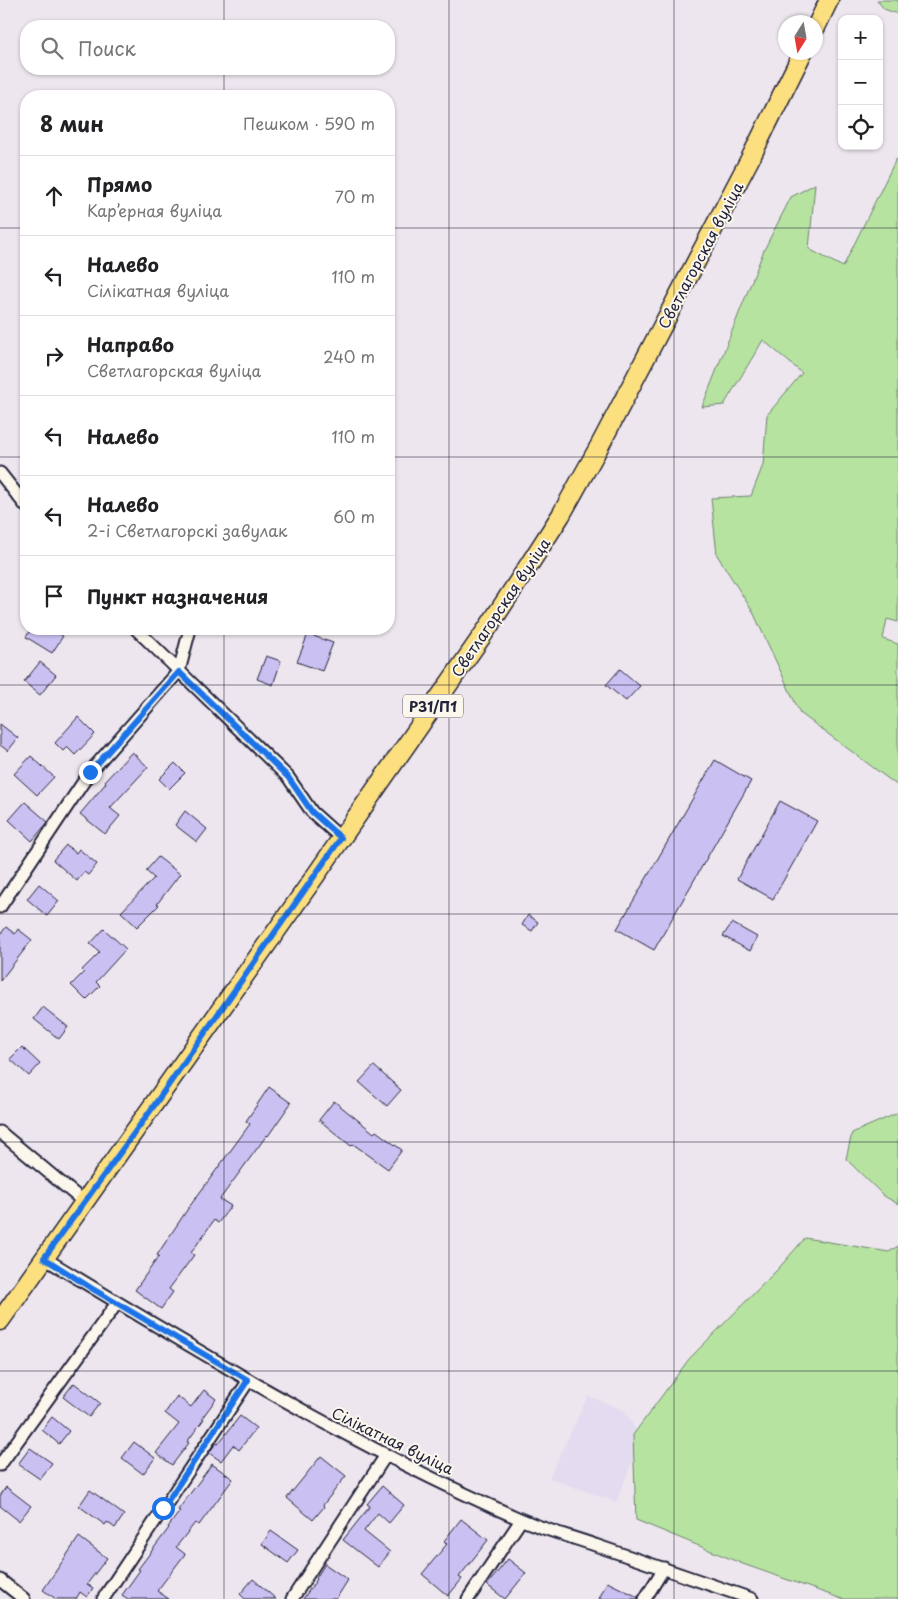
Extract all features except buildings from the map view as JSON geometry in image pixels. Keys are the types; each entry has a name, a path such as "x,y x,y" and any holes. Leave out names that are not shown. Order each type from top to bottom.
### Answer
{"main road":[{"path":"822,15 829,0"},
{"name":"Светлагорская вуліца","path":"0,1321 158,1099 487,628 560,515 600,445 752,155 799,60"}],"street":[{"path":"0,473 20,498"},
{"path":"142,635 288,777 312,812 341,838"},
{"path":"0,907 90,772 179,672 188,635"},
{"path":"0,1132 84,1202"},
{"name":"Сілікатная вуліца","path":"44,1258 248,1380 314,1418 386,1455 521,1520 752,1599"},
{"path":"0,1465 117,1303"},
{"path":"103,1599 248,1380"},
{"path":"292,1599 386,1455"},
{"path":"468,1599 521,1520"},
{"path":"645,1599 664,1568"},
{"path":"0,1580 24,1599"}],"shaded area":[{"path":"588,1396 625,1411 641,1440 616,1502 549,1478"}],"green space":[{"path":"877,0 898,0 898,14 884,9"},
{"path":"896,159 898,163 898,622 887,619 883,639 898,644 898,786 800,713 753,612 717,555 711,498 751,496 763,465 767,415 802,373 763,340 724,405 702,407 764,250 791,197 815,184 809,249 843,267"},
{"path":"898,1113 898,1204 884,1196 846,1159 852,1133"},
{"path":"805,1238 889,1252 898,1246 898,1599 842,1599 743,1564 636,1520 633,1435 689,1359 778,1269"}],"route":[{"path":"90,772 179,672 288,777 312,812 341,838 153,1107 44,1258 91,1288 248,1380 163,1508"}]}
